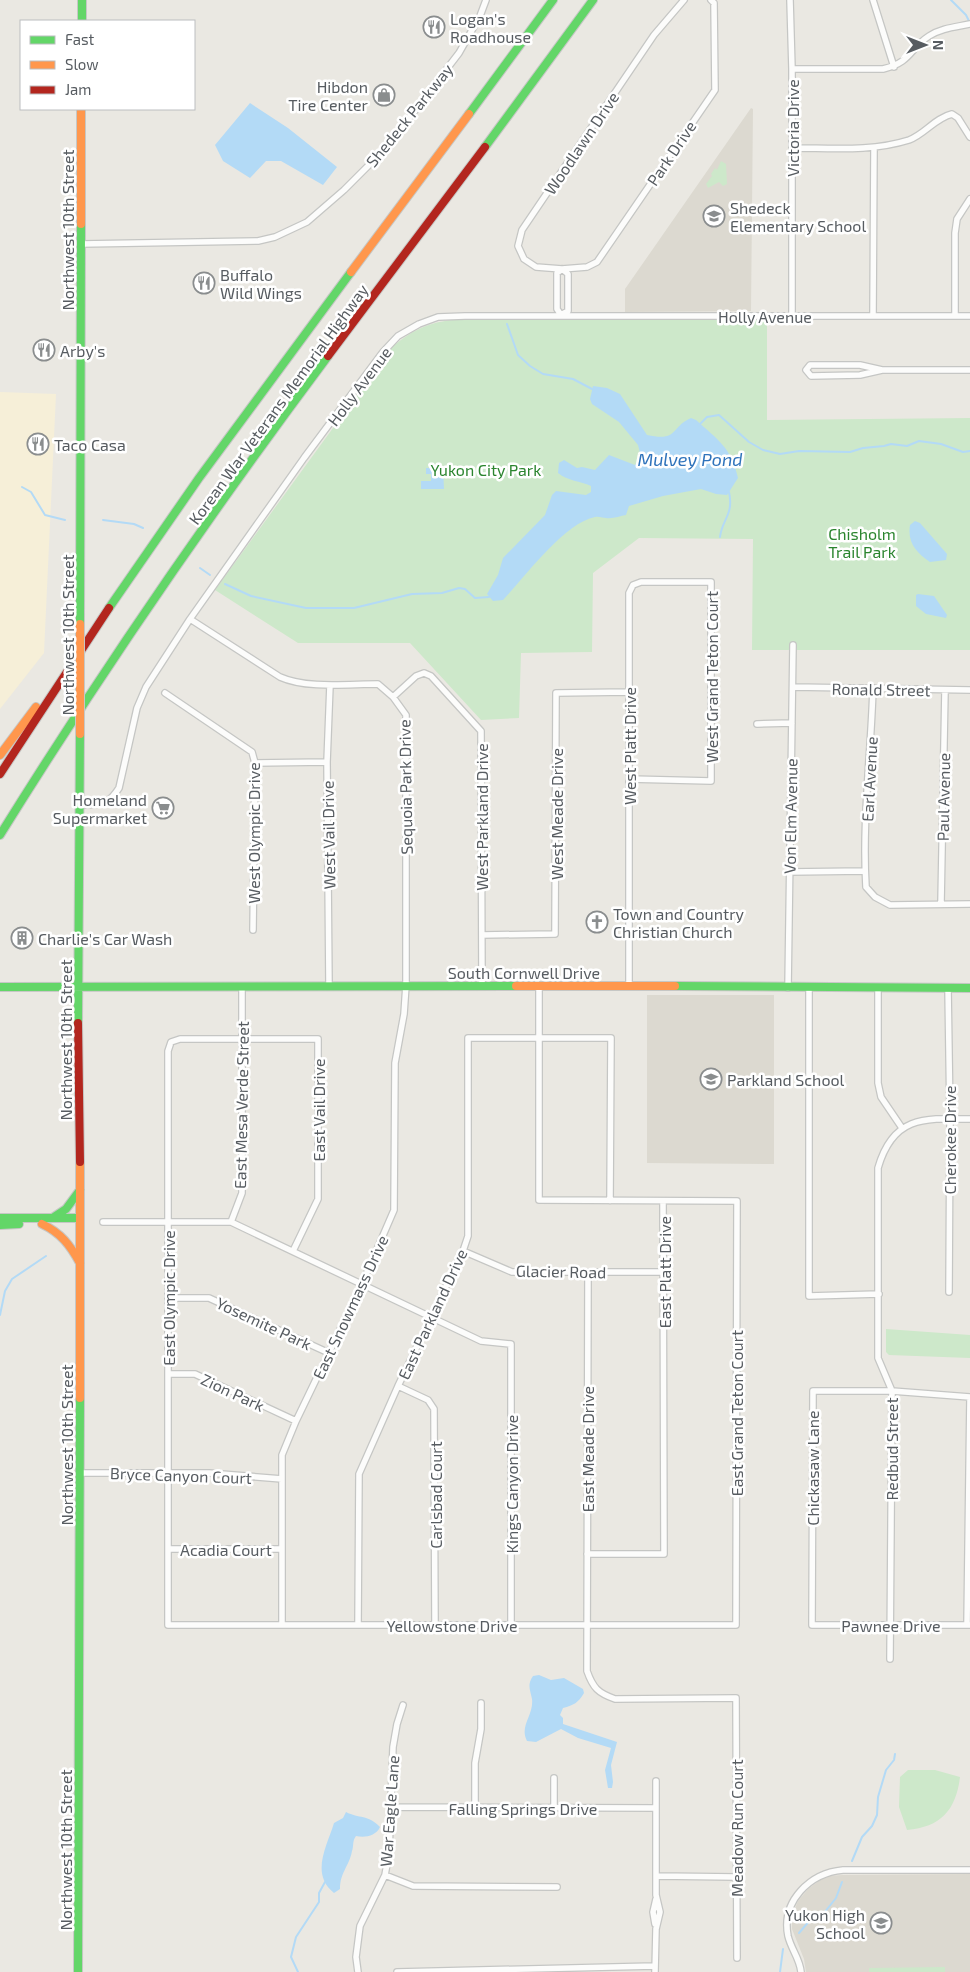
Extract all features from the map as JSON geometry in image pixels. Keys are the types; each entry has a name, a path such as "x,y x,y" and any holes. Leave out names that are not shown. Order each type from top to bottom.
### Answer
{"main road":[{"path":"82,0 82,20"},
{"path":"491,86 546,0"},
{"name":"Korean War Veterans Memorial Highway","path":"0,774 66,672 240,421 491,86 553,0"},
{"name":"Korean War Veterans Memorial Highway","path":"0,835 144,613 220,505 593,0"},
{"name":"Northwest 10th Street","path":"78,1972 80,1190 78,986 81,110"},
{"path":"0,755 45,694 66,672"},
{"name":"South Cornwell Drive","path":"0,987 329,985 970,988"},
{"path":"53,1218 66,1209 80,1190"},
{"path":"0,1218 53,1218 80,1221"},
{"path":"0,1225 80,1221"},
{"path":"42,1224 63,1236 80,1263"}],"street":[{"name":"Shedeck Parkway","path":"80,244 242,242 276,237 307,222 370,165 401,130 459,53 480,16 486,0"},
{"name":"Woodlawn Drive","path":"562,269 536,267 524,259 518,246 522,230 654,35 684,0"},
{"name":"Park Drive","path":"562,269 587,267 597,262 715,90 714,3 711,0"},
{"name":"Victoria Drive","path":"790,0 792,69 792,316"},
{"path":"873,0 894,67"},
{"path":"792,69 882,69 894,67 906,60 928,36 942,30 967,25"},
{"path":"792,148 874,148 920,135 943,116 952,114 958,118 970,137"},
{"path":"873,316 874,148"},
{"path":"955,316 954,233 957,219 970,199"},
{"path":"562,269 568,274 568,311 561,315 557,309 557,273 562,269"},
{"name":"Holly Avenue","path":"79,806 103,804 112,799 119,788 137,708 146,687 190,619 304,458 383,352 398,336 419,324 438,317 561,315 970,316"},
{"path":"882,370 860,375 811,376 806,370 810,365 860,365 882,370 970,370"},
{"name":"West Platt Drive","path":"629,987 629,593 633,585 641,582 711,582"},
{"name":"West Grand Teton Court","path":"629,779 711,781 711,582"},
{"name":"Sequoia Park Drive","path":"190,619 280,677 291,682 378,684 393,697 406,715 406,986"},
{"name":"Von Elm Avenue","path":"788,988 793,645"},
{"name":"West Parkland Drive","path":"393,697 416,676 424,673 431,676 481,731 482,935"},
{"name":"West Vail Drive","path":"329,985 327,762 330,684"},
{"name":"Ronald Street","path":"793,687 970,690"},
{"name":"Earl Avenue","path":"873,688 872,739 867,775 866,887 875,897 890,905 970,904"},
{"name":"Paul Avenue","path":"941,903 945,690"},
{"name":"West Meade Drive","path":"482,935 555,934 556,693 628,692"},
{"name":"West Olympic Drive","path":"165,693 252,752 255,764 253,930"},
{"path":"757,724 792,723"},
{"path":"255,764 327,762"},
{"path":"790,872 865,871"},
{"path":"482,935 482,986"},
{"name":"East Mesa Verde Street","path":"231,1222 242,1193 242,986"},
{"name":"East Snowmass Drive","path":"282,1625 282,1455 362,1284 394,1210 395,1063 404,1014 406,986"},
{"path":"539,987 539,1038 611,1038 610,1201"},
{"path":"809,988 809,1296 879,1294"},
{"path":"878,988 878,1082 880,1097 902,1128 926,1119 970,1119"},
{"name":"Cherokee Drive","path":"948,988 950,1118 948,1292"},
{"name":"East Olympic Drive","path":"168,1625 168,1051 171,1042 180,1039 242,1038"},
{"name":"East Vail Drive","path":"242,1038 318,1039 318,1199 293,1251"},
{"name":"East Parkland Drive","path":"358,1625 359,1474 398,1386 463,1251 468,1236 468,1038 539,1038"},
{"name":"East Platt Drive","path":"539,1038 539,1200 663,1201 664,1554 587,1554"},
{"name":"Redbud Street","path":"890,1659 892,1391 878,1358 878,1168 882,1154 902,1128"},
{"name":"East Grand Teton Court","path":"663,1201 736,1201 736,1625"},
{"path":"103,1222 231,1222 431,1317"},
{"name":"Glacier Road","path":"463,1251 512,1272 664,1272"},
{"name":"East Meade Drive","path":"588,1272 587,1671 592,1684 603,1695 615,1698 736,1698"},
{"name":"Yosemite Park","path":"168,1298 209,1298 329,1353"},
{"name":"Kings Canyon Drive","path":"431,1317 481,1341 511,1344 511,1625"},
{"name":"Zion Park","path":"168,1374 195,1374 296,1422"},
{"name":"Carlsbad Court","path":"398,1386 428,1400 434,1408 435,1626"},
{"name":"Chickasaw Lane","path":"812,1625 812,1391 892,1391"},
{"path":"892,1391 970,1397 968,1625"},
{"name":"Bryce Canyon Court","path":"80,1473 209,1474 282,1478"},
{"name":"Acadia Court","path":"169,1549 282,1548"},
{"name":"Yellowstone Drive","path":"168,1625 736,1625"},
{"name":"Pawnee Drive","path":"812,1625 968,1625"},
{"name":"Meadow Run Court","path":"736,1698 736,1958"},
{"path":"475,1808 475,1763 481,1729 482,1703"},
{"name":"War Eagle Lane","path":"358,1972 356,1957 360,1926 385,1875 389,1853 394,1747 397,1724 403,1705"},
{"path":"554,1778 554,1808"},
{"path":"396,1972 656,1969 656,1929 660,1912 656,1895 656,1781"},
{"name":"Falling Springs Drive","path":"390,1807 656,1808"},
{"path":"801,1972 798,1959 789,1940 787,1921 796,1896 804,1886 816,1878 828,1872 843,1870 970,1870"},
{"path":"385,1875 413,1886 556,1887"},
{"path":"656,1876 736,1877"}],"shaded area":[{"name":"Shedeck Elementary School","path":"751,108 753,109 751,311 625,312 625,289"},
{"path":"0,392 56,394 44,653 0,709"},
{"name":"Parkland School","path":"647,995 774,995 774,1164 647,1163"},
{"name":"Yukon High School","path":"970,1874 970,1972 806,1972 804,1959 792,1929 792,1916 798,1901 808,1889 820,1880 829,1876 842,1875"}],"green space":[{"path":"721,161 726,164 727,184 723,186 719,182 708,188 706,184 715,168 717,170"},
{"name":"Yukon City Park","path":"463,319 767,319 767,420 970,418 970,650 752,650 753,539 639,538 593,573 592,652 521,653 519,718 481,720 410,643 298,643 215,590 392,347 409,334 425,326 443,321"},
{"path":"886,1329 970,1335 970,1358 889,1355 886,1352"},
{"path":"908,1770 935,1770 960,1777 955,1799 945,1815 929,1825 907,1830 899,1807 900,1777"},
{"path":"945,1967 945,1972 869,1972 869,1968"}],"water":[{"path":"250,103 288,128 337,167 323,185 281,161 266,161 250,178 223,161 215,145"},
{"name":"Mulvey Pond","path":"593,386 607,388 620,394 647,435 664,437 673,433 680,425 691,418 696,420 723,445 732,459 738,478 727,495 701,489 663,496 629,506 626,515 611,518 596,517 583,521 570,529 545,552 503,600 493,601 487,594 498,575 503,558 545,515 552,495 556,491 586,495 591,492 591,486 566,478 558,473 559,463 564,460 577,468 582,467 595,470 609,455 635,465 641,457 638,445 619,422 592,404 590,399"},
{"path":"426,468 443,468 444,489 421,489 421,481 431,481 431,474 426,474"},
{"path":"915,521 920,523 947,554 946,560 930,562 917,551 909,531 910,525"},
{"path":"916,595 934,596 947,615 946,618 926,614 916,606"},
{"path":"539,1675 551,1680 564,1678 583,1689 584,1693 580,1699 573,1705 563,1708 560,1715 563,1718 563,1724 617,1742 611,1765 612,1788 608,1788 605,1770 611,1748 578,1738 561,1729 536,1742 527,1741 525,1730 532,1705 531,1679 533,1676"},
{"path":"346,1812 367,1818 380,1827 370,1836 356,1836 351,1857 341,1878 340,1889 334,1893 323,1877 322,1860 334,1823 343,1818"}],"waterway":[{"path":"951,0 966,15 970,23"},
{"path":"507,324 518,355 530,366 543,374 573,379 592,389"},
{"path":"698,426 707,417 719,415 749,442 763,450 780,454 799,451 850,452 891,444 907,446 919,441 941,444 963,452 970,451"},
{"path":"22,487 31,492 45,515 65,520"},
{"path":"720,537 729,512 729,492"},
{"path":"103,520 134,524 143,528"},
{"path":"200,568 210,575"},
{"path":"225,584 251,596 306,608 354,608 412,594 442,593 459,588 465,589 475,598 489,597"},
{"path":"0,1315 5,1291 12,1279 46,1256"},
{"path":"852,1861 862,1837 872,1826 877,1815 878,1797 886,1770 894,1760 895,1754"},
{"path":"298,1972 291,1957 296,1937 319,1902 319,1893 325,1882"},
{"path":"799,1933 811,1919 824,1913 836,1898 842,1882"},
{"path":"780,1972 783,1949"}],"traffic: fast":[{"path":"82,0 82,20"},
{"path":"469,114 553,0"},
{"path":"485,147 593,0"},
{"path":"80,624 81,224"},
{"path":"109,608 199,478 351,272"},
{"path":"0,835 118,652 200,532 328,356"},
{"path":"78,1023 80,734"},
{"path":"0,987 516,986"},
{"path":"675,986 970,988"},
{"path":"54,1217 66,1209 80,1190"},
{"path":"0,1218 80,1218"},
{"path":"0,1225 19,1224"},
{"path":"78,1972 80,1398"}],"traffic: slow":[{"path":"81,110 81,224"},
{"path":"351,272 469,114"},
{"path":"80,624 80,734"},
{"path":"0,755 36,707"},
{"path":"516,986 675,986"},
{"path":"80,1162 80,1398"},
{"path":"42,1224 55,1231 64,1240 80,1263"}],"traffic: jam":[{"path":"328,356 485,147"},
{"path":"0,774 109,608"},
{"path":"78,1023 80,1162"}],"place":[{"name":"Logan's Roadhouse","path":"434,27"},
{"name":"Hibdon Tire Center","path":"384,95"},
{"name":"Shedeck Elementary School","path":"714,216"},
{"name":"Buffalo Wild Wings","path":"204,283"},
{"name":"Arby's","path":"44,350"},
{"name":"Taco Casa","path":"38,444"},
{"name":"Homeland Supermarket","path":"163,808"},
{"name":"Town and Country Christian Church","path":"597,922"},
{"name":"Charlie's Car Wash","path":"22,938"},
{"name":"Parkland School","path":"711,1079"},
{"name":"Yukon High School","path":"881,1923"}],"park label":[{"name":"Chisholm Trail Park","path":"862,542"}]}
